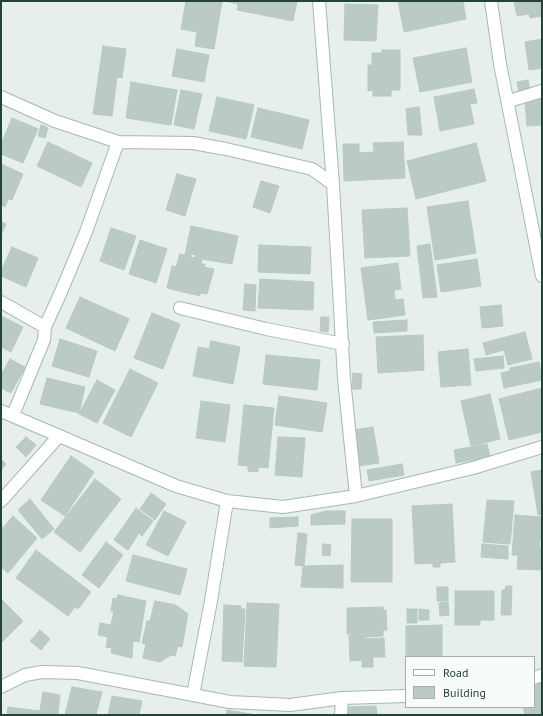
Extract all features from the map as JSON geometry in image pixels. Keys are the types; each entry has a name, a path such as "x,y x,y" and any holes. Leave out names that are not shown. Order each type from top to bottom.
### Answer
{"street":[{"path":"319,1 333,184 344,379 356,496"},
{"path":"491,1 500,64 509,101 542,276"},
{"path":"509,101 542,91"},
{"path":"1,97 55,121 118,142 193,143 226,149 312,169 333,184"},
{"path":"13,415 44,340 45,327 86,232 118,142"},
{"path":"1,302 45,327"},
{"path":"180,308 266,329 343,344"},
{"path":"1,411 176,486 227,501 283,507 356,496 473,468 542,447"},
{"path":"1,501 59,436"},
{"path":"193,695 211,601 227,501"},
{"path":"1,687 25,675 42,672 78,673 230,702 290,705 342,698 405,696"},
{"path":"341,715 342,698"}],"building":[{"path":"186,1 222,1 214,49 195,46 197,32 181,29"},
{"path":"225,1 297,1 293,21 237,10 238,4"},
{"path":"398,1 463,1 466,19 404,32"},
{"path":"514,1 542,1 542,16 530,18 529,14 517,16"},
{"path":"345,4 378,5 376,41 344,40"},
{"path":"542,39 542,68 529,70 525,42"},
{"path":"103,46 126,49 122,78 117,77 112,116 93,114"},
{"path":"466,48 472,82 420,92 413,58"},
{"path":"177,49 209,55 204,82 172,76"},
{"path":"382,50 400,50 400,90 391,90 391,96 373,96 373,90 368,91 368,65 372,65 372,53 382,53"},
{"path":"528,80 530,92 519,93 517,82"},
{"path":"131,82 177,90 171,125 126,118"},
{"path":"474,89 477,103 470,104 474,124 440,131 434,97"},
{"path":"181,90 202,94 194,129 174,125"},
{"path":"217,97 254,105 246,139 209,131"},
{"path":"542,99 542,125 527,126 525,101"},
{"path":"419,107 422,135 408,135 406,109"},
{"path":"258,108 309,120 302,149 251,137"},
{"path":"12,118 38,129 23,163 1,154 1,144"},
{"path":"41,125 48,128 45,138 38,136"},
{"path":"48,142 92,163 81,187 37,166"},
{"path":"403,142 405,178 344,181 343,144 359,144 359,153 374,152 373,143"},
{"path":"476,143 486,181 416,199 407,161"},
{"path":"1,164 23,174 12,200 8,199 5,207 1,205"},
{"path":"177,174 196,179 185,216 166,210"},
{"path":"261,181 279,186 270,213 253,207"},
{"path":"468,201 476,253 435,260 427,207"},
{"path":"407,208 410,256 365,258 362,210"},
{"path":"1,222 6,224 1,235"},
{"path":"191,226 238,236 232,264 195,258 196,255 191,254 191,256 185,255"},
{"path":"111,228 136,236 124,270 100,261"},
{"path":"140,240 167,249 156,283 129,274"},
{"path":"430,244 437,297 423,298 417,246"},
{"path":"259,245 311,247 310,274 258,272"},
{"path":"12,247 38,258 26,287 1,276 1,271"},
{"path":"180,254 202,260 201,264 205,264 204,267 214,269 207,294 200,293 200,296 167,288 172,266 176,267"},
{"path":"477,259 481,286 441,292 437,265"},
{"path":"398,263 401,289 394,290 395,300 403,299 405,315 368,320 361,268"},
{"path":"260,279 314,282 313,310 258,308"},
{"path":"245,284 256,285 255,311 243,310"},
{"path":"80,297 129,319 115,351 66,328"},
{"path":"501,305 503,326 482,328 480,307"},
{"path":"152,313 180,324 163,369 134,358"},
{"path":"1,316 23,327 11,352 1,347"},
{"path":"321,317 329,317 328,332 320,331"},
{"path":"407,320 407,331 374,333 373,322"},
{"path":"525,332 532,359 508,365 504,350 486,355 483,343"},
{"path":"423,335 424,370 378,373 376,337"},
{"path":"60,339 97,351 89,377 52,366"},
{"path":"211,341 240,347 233,384 193,376 198,347 209,349"},
{"path":"468,349 471,385 441,387 438,352"},
{"path":"266,355 320,360 317,390 263,384"},
{"path":"503,356 504,368 476,371 474,359"},
{"path":"10,359 25,367 11,393 1,388 1,375"},
{"path":"539,362 542,380 504,388 501,373 510,371 510,368"},
{"path":"130,369 158,383 131,437 103,423"},
{"path":"353,373 362,374 361,389 352,389"},
{"path":"47,378 85,387 79,413 40,404"},
{"path":"97,380 115,390 97,423 79,414"},
{"path":"542,388 542,432 509,440 499,399"},
{"path":"490,394 500,439 471,446 461,401"},
{"path":"279,396 327,403 322,432 275,425"},
{"path":"201,401 230,405 225,442 196,438"},
{"path":"244,405 274,408 268,468 258,467 258,472 248,471 248,466 238,465"},
{"path":"373,427 379,463 358,466 353,430"},
{"path":"26,437 36,445 26,457 16,447"},
{"path":"278,437 305,438 302,477 275,475"},
{"path":"487,444 490,457 456,463 454,450"},
{"path":"71,456 94,472 65,516 41,500"},
{"path":"1,459 6,464 1,470"},
{"path":"402,464 404,475 369,481 367,470"},
{"path":"542,470 542,514 538,515 531,472"},
{"path":"95,479 121,499 80,552 54,532"},
{"path":"151,493 166,504 155,520 140,509"},
{"path":"30,499 54,529 42,539 18,510"},
{"path":"487,500 514,501 510,544 483,542"},
{"path":"452,504 455,562 440,563 440,567 433,567 433,563 415,564 412,506"},
{"path":"136,508 153,521 142,536 139,533 128,550 114,540"},
{"path":"164,511 186,522 168,556 146,545"},
{"path":"326,511 345,511 345,524 311,525 311,515"},
{"path":"515,515 542,517 542,540 540,540 540,548 542,548 542,570 517,569 518,555 512,555"},
{"path":"13,516 37,538 8,573 1,567 1,527 3,528"},
{"path":"298,517 298,526 270,528 270,518"},
{"path":"352,519 392,519 392,582 351,582"},
{"path":"298,533 307,534 304,566 295,565"},
{"path":"106,542 123,555 99,588 82,575"},
{"path":"323,544 331,545 330,556 322,555"},
{"path":"482,544 508,546 508,559 481,557"},
{"path":"36,550 91,592 78,609 75,607 68,616 16,578"},
{"path":"133,555 187,569 180,595 126,581"},
{"path":"343,565 343,588 301,587 303,566"},
{"path":"506,586 512,586 511,615 501,615 502,590 505,590"},
{"path":"437,587 448,587 448,601 437,601"},
{"path":"455,591 494,591 494,620 480,620 480,625 455,625"},
{"path":"118,595 146,601 139,642 133,641 132,658 111,653 112,648 106,647 108,637 98,635 100,623 111,625 114,611 111,611 113,598 117,599"},
{"path":"1,599 23,621 1,643"},
{"path":"155,601 176,605 188,614 182,647 178,646 175,656 171,655 160,662 143,658 146,644 142,643 147,621 150,621"},
{"path":"448,602 449,615 440,616 439,603"},
{"path":"247,603 279,604 276,667 244,666"},
{"path":"224,605 241,606 241,609 245,609 242,662 222,661"},
{"path":"383,607 383,610 386,610 387,630 383,630 383,636 366,637 366,633 347,634 347,608"},
{"path":"407,609 417,609 417,623 407,623"},
{"path":"419,609 429,610 429,620 419,620"},
{"path":"442,625 442,656 406,656 406,626"},
{"path":"40,630 50,639 41,650 30,641"},
{"path":"365,634 365,639 384,638 385,657 373,657 373,667 362,667 362,660 350,661 349,635"},
{"path":"542,682 542,713 525,715 523,708 535,708 535,684"},
{"path":"72,687 102,692 96,715 65,715"},
{"path":"43,692 60,695 59,715 7,715 8,707 40,711"},
{"path":"112,696 142,701 139,715 108,715"},
{"path":"376,706 377,715 348,715 348,707"},
{"path":"227,710 257,715 226,715"}]}
